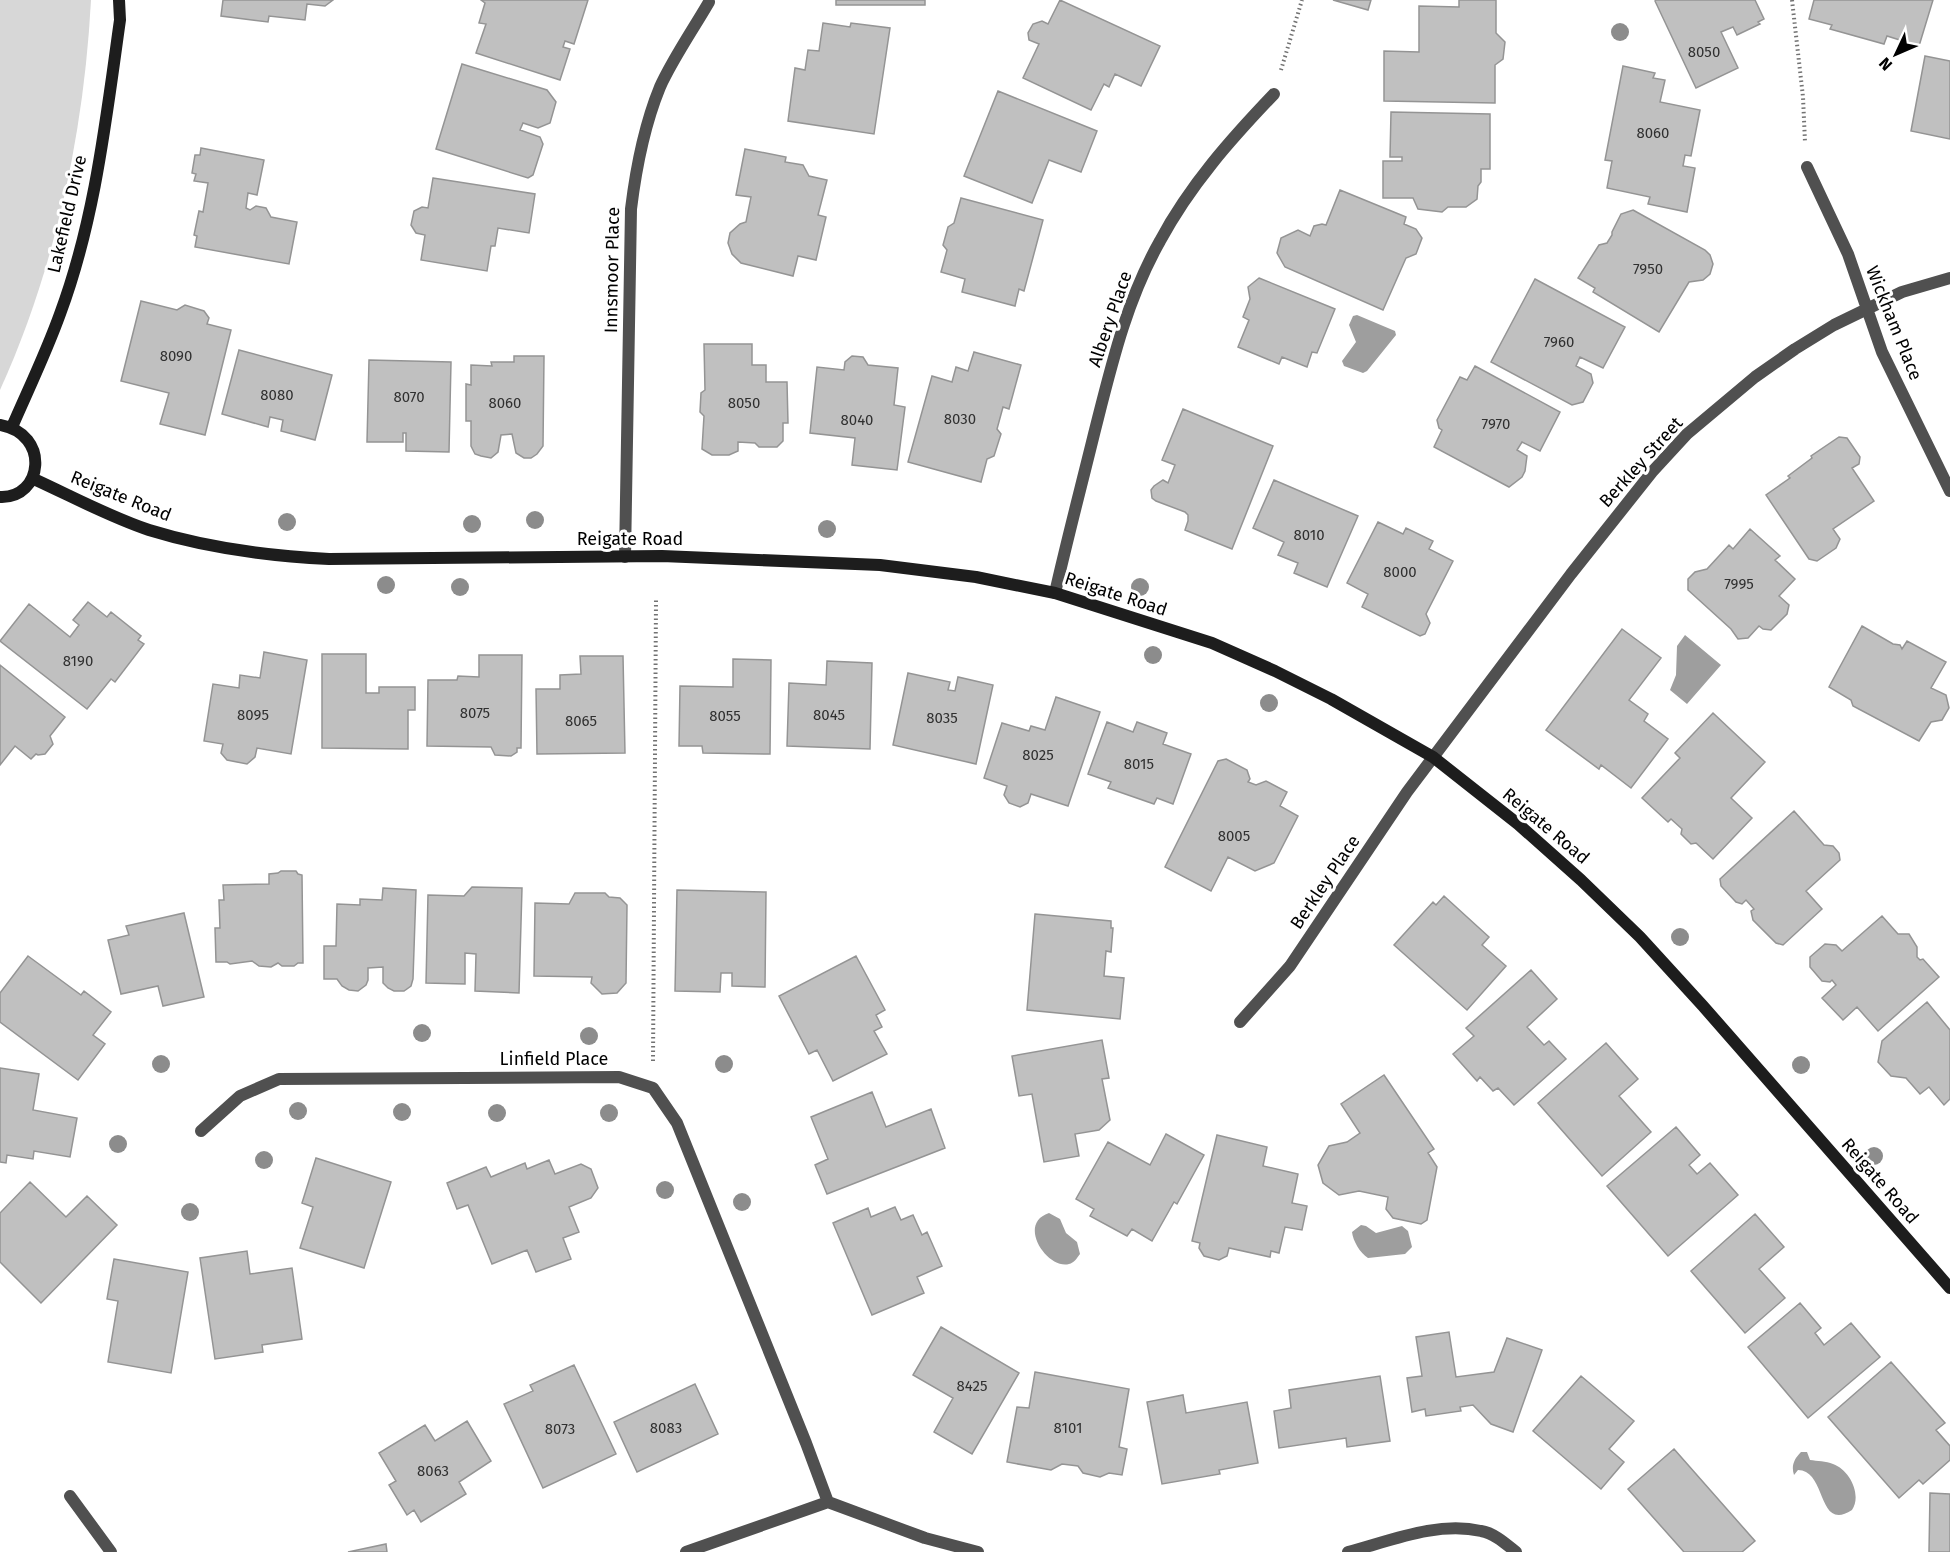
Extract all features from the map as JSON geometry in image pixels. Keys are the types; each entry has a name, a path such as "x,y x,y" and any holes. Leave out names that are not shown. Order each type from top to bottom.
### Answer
{"street":[{"name":"Lakefield Drive","path":"6,426 60,313 80,247 98,169 120,20 119,0"},
{"name":"Innsmoor Place","path":"625,557 631,209 635,173 645,130 661,86 709,2"},
{"name":"Albery Place","path":"1055,593 1118,338 1136,290 1159,241 1203,173 1274,94"},
{"name":"Wickham Place","path":"1807,167 1848,254 1882,352 1950,491"},
{"name":"Berkley Street","path":"1433,757 1621,509 1687,434 1755,377 1834,325 1902,292 1950,278"},
{"path":"0,498 15,495 31,480 35,470 34,449 29,440 6,426"},
{"name":"Reigate Road","path":"31,480 36,480 148,530 193,541 284,557 329,559 717,557 880,565 975,578 1055,593 1212,644 1331,699 1433,757 1518,824 1640,937 1703,1005 1950,1288"},
{"name":"Berkley Place","path":"1240,1022 1290,966 1433,757"},
{"name":"Linfield Place","path":"201,1131 240,1096 279,1079 619,1077 653,1088"},
{"path":"653,1088 677,1123 828,1502"},
{"path":"70,1496 111,1552"},
{"path":"686,1552 828,1502 925,1538 978,1552"},
{"path":"1348,1552 1434,1529 1459,1529 1482,1531 1507,1544 1516,1552"}],"path":[{"path":"1274,94 1302,0"},
{"path":"1792,0 1803,97 1807,167"},
{"path":"653,1088 656,600"}],"shaded area":[{"path":"0,0 91,0 82,100 63,200 36,297 0,390"},
{"path":"1357,315 1395,331 1396,335 1363,373 1344,366 1342,361 1356,342 1349,325 1353,316"},
{"path":"1685,635 1721,665 1687,704 1670,690 1676,675 1677,646"},
{"path":"1049,1213 1060,1219 1066,1233 1077,1242 1080,1254 1069,1264 1061,1264 1052,1260 1039,1245 1035,1236 1035,1226"},
{"path":"1361,1225 1376,1233 1402,1226 1408,1231 1412,1247 1405,1254 1368,1258 1355,1243 1352,1232"},
{"path":"1801,1452 1807,1452 1810,1460 1830,1463 1845,1472 1855,1490 1855,1504 1852,1510 1841,1515 1833,1513 1827,1507 1814,1479 1798,1470 1794,1475 1794,1463"}],"building":[{"path":"223,0 333,0 325,6 307,4 305,20 269,16 268,22 221,16"},
{"path":"481,0 588,0 574,44 565,41 563,47 570,49 560,80 476,53 486,24 479,23 485,3"},
{"path":"836,0 925,0 925,5 836,5"},
{"path":"1060,0 1160,46 1141,86 1115,74 1109,87 1104,84 1091,110 1023,78 1039,44 1029,40 1028,33 1033,24 1042,21 1048,24"},
{"path":"1333,0 1371,0 1368,10"},
{"path":"1459,0 1496,0 1496,33 1505,42 1503,59 1495,65 1495,103 1384,101 1384,51 1419,52 1419,6 1459,7"},
{"path":"1656,0 1755,0 1764,19 1758,22 1760,24 1737,35 1733,27 1721,32 1738,68 1696,88"},
{"path":"1814,0 1933,0 1919,46 1887,36 1884,44 1830,29 1832,25 1809,19"},
{"path":"823,23 850,27 851,23 890,28 874,134 788,121 795,68 805,70 808,50 819,51"},
{"path":"1925,56 1950,61 1950,139 1911,131"},
{"path":"462,64 547,90 556,102 550,123 538,128 523,123 520,130 540,137 543,144 533,175 528,178 436,149"},
{"path":"1623,66 1655,73 1653,78 1665,80 1660,102 1700,110 1691,156 1685,155 1683,166 1695,168 1687,212 1648,204 1650,197 1607,188 1612,161 1605,160"},
{"path":"998,91 1097,131 1081,172 1049,160 1032,203 964,176"},
{"path":"1391,112 1490,114 1490,169 1481,169 1477,199 1466,207 1448,207 1442,212 1418,209 1413,198 1383,198 1383,161 1402,161 1402,157 1390,157"},
{"path":"201,148 264,160 257,195 248,193 246,208 250,210 256,206 266,208 271,217 297,222 289,264 195,247 197,236 194,235 199,211 203,212 208,183 194,181 196,174 192,173 195,155 200,155"},
{"path":"745,149 786,157 785,162 803,165 809,176 827,180 818,215 826,217 816,260 798,256 793,276 741,263 732,254 728,243 730,233 746,222 751,197 736,195"},
{"path":"433,178 535,194 529,233 498,228 495,246 491,246 487,271 421,260 425,235 416,233 411,225 414,211 422,207 428,208"},
{"path":"1340,190 1406,217 1404,224 1416,229 1422,238 1416,254 1406,258 1383,310 1285,267 1277,253 1281,238 1298,230 1310,236 1314,226 1326,225"},
{"path":"961,198 1043,220 1024,291 1019,289 1015,306 962,292 965,279 941,272 947,250 943,245 948,227 954,223"},
{"path":"1633,210 1705,250 1710,255 1713,264 1710,274 1703,280 1689,282 1659,332 1593,292 1595,288 1578,278 1599,245 1607,243 1621,214"},
{"path":"1259,278 1335,309 1317,353 1312,352 1307,367 1282,357 1279,364 1238,347 1249,320 1243,317 1250,299 1248,287"},
{"path":"1535,279 1625,327 1603,368 1580,357 1576,366 1591,374 1593,383 1583,402 1572,405 1491,362"},
{"path":"141,301 177,310 185,305 204,311 209,318 207,324 231,330 205,435 160,424 169,393 121,381"},
{"path":"704,344 752,344 752,365 766,365 766,382 787,382 788,423 783,423 783,441 777,447 759,447 755,443 738,442 738,451 729,455 712,455 702,449 704,416 700,412 701,393 705,390"},
{"path":"239,350 332,375 315,440 281,431 283,420 270,417 268,427 222,414"},
{"path":"974,352 1021,365 1009,409 1003,407 997,429 1001,434 994,456 987,459 981,482 908,462 932,376 952,382 956,367 968,371"},
{"path":"514,356 544,356 543,446 531,458 524,458 516,453 512,434 501,435 498,452 491,458 475,454 471,446 471,421 466,421 466,384 471,385 471,365 492,366 491,362 514,362"},
{"path":"852,356 863,357 868,365 898,368 894,405 905,407 897,470 852,465 855,438 810,433 817,367 844,370 845,362"},
{"path":"369,360 451,362 449,452 406,451 406,433 403,433 403,442 367,442"},
{"path":"1475,366 1560,412 1540,451 1522,442 1517,450 1527,456 1525,471 1522,477 1509,487 1434,447 1442,430 1437,420 1460,377 1467,380"},
{"path":"1183,409 1273,446 1232,549 1185,530 1188,515 1185,512 1152,498 1151,490 1163,480 1168,483 1175,465 1162,460"},
{"path":"1839,437 1847,438 1860,457 1859,464 1852,468 1874,501 1833,529 1840,539 1836,548 1817,561 1809,559 1766,495 1790,478 1788,476 1812,458 1811,456"},
{"path":"1274,480 1358,516 1327,587 1294,573 1298,563 1278,555 1284,542 1253,528"},
{"path":"1378,522 1403,534 1406,528 1433,541 1429,549 1453,561 1426,614 1430,623 1425,634 1420,636 1362,607 1368,594 1347,583"},
{"path":"1750,529 1780,556 1775,560 1795,579 1779,596 1789,605 1787,614 1771,630 1759,626 1748,638 1738,639 1731,629 1688,590 1688,579 1695,572 1707,569 1729,545 1733,549"},
{"path":"88,602 107,617 111,612 141,636 138,640 144,644 115,682 111,679 87,709 0,641 29,604 70,637 79,625 73,620"},
{"path":"1862,626 1893,644 1900,645 1902,649 1907,641 1946,662 1931,688 1946,695 1949,708 1942,720 1931,722 1919,741 1853,706 1851,700 1829,687"},
{"path":"1622,629 1661,658 1629,700 1648,714 1644,721 1668,739 1631,788 1601,765 1599,769 1546,730"},
{"path":"264,652 307,660 291,754 257,748 255,757 247,764 227,760 221,753 223,744 204,741 213,684 239,688 240,675 260,678"},
{"path":"322,654 366,654 366,693 379,693 379,687 415,687 415,710 408,710 408,749 322,748"},
{"path":"479,655 522,655 521,748 517,748 517,752 511,756 495,755 491,747 427,746 428,680 457,680 458,676 479,677"},
{"path":"580,656 623,656 625,753 537,754 536,689 560,689 560,675 581,674"},
{"path":"733,659 771,660 770,754 703,753 702,746 679,746 680,686 733,687"},
{"path":"827,661 872,663 870,749 787,746 789,683 826,685"},
{"path":"0,665 65,717 50,736 53,744 45,754 36,754 31,759 15,746 0,765"},
{"path":"908,673 950,682 948,690 955,691 958,677 993,685 976,764 893,745"},
{"path":"1056,697 1100,712 1068,806 1031,794 1028,803 1020,807 1009,803 1004,795 1007,786 984,778 1002,723 1029,731 1031,726 1045,730"},
{"path":"1713,713 1765,762 1731,798 1752,818 1713,859 1696,843 1691,844 1681,834 1682,829 1671,819 1668,822 1642,798 1680,758 1675,753"},
{"path":"1107,722 1133,732 1137,722 1167,733 1163,744 1191,754 1173,804 1157,798 1154,804 1108,788 1111,782 1088,774"},
{"path":"1226,759 1247,770 1250,779 1248,782 1256,785 1266,781 1287,792 1280,806 1298,816 1274,863 1255,871 1228,857 1211,891 1165,867 1218,761"},
{"path":"1794,811 1824,845 1833,846 1839,853 1840,860 1806,891 1822,909 1783,945 1776,943 1753,920 1751,911 1754,909 1746,900 1742,904 1736,902 1721,886 1720,879"},
{"path":"296,871 302,875 303,963 282,966 278,963 271,967 259,966 252,961 230,964 216,962 215,928 220,928 219,900 224,900 223,885 269,884 269,874"},
{"path":"472,887 522,888 519,993 475,991 476,954 465,953 465,984 426,983 428,895 464,896"},
{"path":"383,888 416,890 411,986 404,991 394,991 388,988 383,983 383,967 368,968 366,985 358,991 342,986 337,979 324,979 324,946 336,946 337,904 360,905 360,899 382,900"},
{"path":"677,890 766,892 765,987 732,986 732,973 721,973 720,992 675,991"},
{"path":"575,893 605,893 609,897 620,898 627,905 626,983 617,993 602,994 591,983 592,977 534,976 535,903 569,904"},
{"path":"1444,896 1489,937 1482,945 1506,966 1467,1010 1394,945 1433,902 1436,905"},
{"path":"184,913 204,997 163,1006 158,986 121,994 108,940 129,935 126,926"},
{"path":"1035,914 1111,921 1111,928 1113,928 1111,952 1106,951 1104,976 1124,978 1120,1019 1027,1010"},
{"path":"1882,916 1898,934 1909,934 1917,947 1917,957 1920,960 1923,959 1939,977 1878,1031 1857,1007 1843,1020 1822,998 1836,985 1832,980 1822,981 1810,967 1810,957 1825,944 1836,945 1842,951"},
{"path":"28,956 81,995 84,991 111,1012 93,1035 105,1044 78,1080 0,1022 0,993"},
{"path":"856,956 885,1010 876,1015 882,1027 874,1031 887,1054 833,1081 817,1050 809,1054 779,996"},
{"path":"1531,970 1557,999 1527,1027 1544,1045 1549,1041 1566,1059 1514,1105 1498,1088 1493,1091 1480,1077 1477,1081 1453,1054 1474,1036 1466,1028"},
{"path":"1927,1002 1950,1030 1950,1099 1944,1105 1929,1087 1920,1094 1906,1078 1891,1076 1878,1062 1882,1041"},
{"path":"1102,1040 1109,1078 1102,1079 1110,1120 1099,1130 1075,1134 1079,1156 1044,1162 1032,1094 1019,1096 1012,1056"},
{"path":"1606,1043 1638,1079 1619,1096 1651,1132 1602,1176 1538,1103"},
{"path":"0,1068 39,1074 33,1110 77,1118 70,1157 34,1151 33,1159 7,1155 6,1163 0,1162"},
{"path":"1384,1075 1434,1149 1428,1153 1437,1167 1427,1220 1421,1224 1393,1218 1386,1209 1388,1197 1359,1191 1339,1195 1323,1183 1318,1165 1329,1146 1347,1142 1360,1133 1341,1104"},
{"path":"872,1092 886,1127 931,1109 945,1148 827,1194 815,1165 828,1159 811,1117"},
{"path":"1676,1127 1700,1155 1689,1165 1697,1174 1710,1163 1738,1195 1668,1256 1607,1186"},
{"path":"1166,1134 1204,1155 1177,1204 1174,1202 1152,1241 1132,1229 1127,1236 1090,1216 1094,1209 1076,1199 1108,1142 1150,1165"},
{"path":"1217,1135 1267,1147 1263,1166 1298,1174 1292,1203 1307,1206 1302,1230 1285,1227 1279,1253 1271,1251 1270,1257 1229,1248 1227,1256 1219,1260 1204,1256 1199,1248 1200,1243 1192,1241"},
{"path":"316,1158 391,1182 364,1268 300,1248 313,1207 302,1203"},
{"path":"549,1160 555,1174 581,1164 591,1169 598,1188 591,1198 569,1207 579,1232 563,1238 571,1259 536,1272 527,1250 492,1264 468,1205 457,1209 447,1183 486,1167 491,1177 525,1163 527,1169"},
{"path":"30,1182 66,1217 87,1196 117,1225 41,1303 0,1262 0,1213"},
{"path":"895,1207 901,1220 913,1215 922,1235 927,1232 942,1266 917,1277 924,1293 872,1315 833,1223 868,1208 871,1217"},
{"path":"1755,1214 1784,1247 1759,1269 1785,1298 1745,1333 1691,1271"},
{"path":"247,1251 250,1274 292,1268 302,1339 262,1345 263,1352 215,1359 200,1258"},
{"path":"114,1259 188,1272 171,1373 108,1362 118,1301 107,1299"},
{"path":"1800,1303 1821,1328 1815,1333 1824,1345 1851,1323 1880,1357 1808,1418 1748,1347"},
{"path":"941,1327 1019,1373 972,1454 934,1432 953,1398 913,1375"},
{"path":"1449,1332 1456,1377 1494,1372 1507,1338 1542,1350 1513,1432 1491,1424 1473,1405 1460,1407 1461,1411 1426,1416 1425,1409 1412,1412 1407,1378 1422,1376 1416,1337"},
{"path":"1891,1362 1945,1423 1936,1430 1950,1446 1950,1460 1923,1484 1919,1480 1899,1498 1828,1417"},
{"path":"574,1365 616,1454 543,1488 504,1404 533,1391 530,1385"},
{"path":"1035,1372 1129,1389 1119,1447 1127,1449 1122,1475 1109,1473 1100,1477 1083,1473 1078,1466 1062,1464 1051,1470 1007,1462 1017,1407 1029,1408"},
{"path":"1380,1376 1390,1441 1347,1447 1346,1438 1279,1448 1274,1411 1291,1408 1289,1390"},
{"path":"1581,1376 1634,1421 1609,1449 1624,1462 1601,1489 1533,1431"},
{"path":"695,1384 718,1434 637,1472 614,1422"},
{"path":"1183,1395 1186,1413 1247,1402 1258,1463 1219,1470 1220,1474 1162,1484 1147,1402"},
{"path":"467,1421 491,1461 459,1482 466,1494 421,1522 414,1510 407,1515 389,1485 396,1481 379,1453 425,1425 435,1441"},
{"path":"1674,1449 1755,1541 1742,1552 1684,1552 1628,1489"},
{"path":"1930,1493 1950,1494 1950,1552 1929,1552"},
{"path":"386,1544 387,1552 348,1552"}]}
